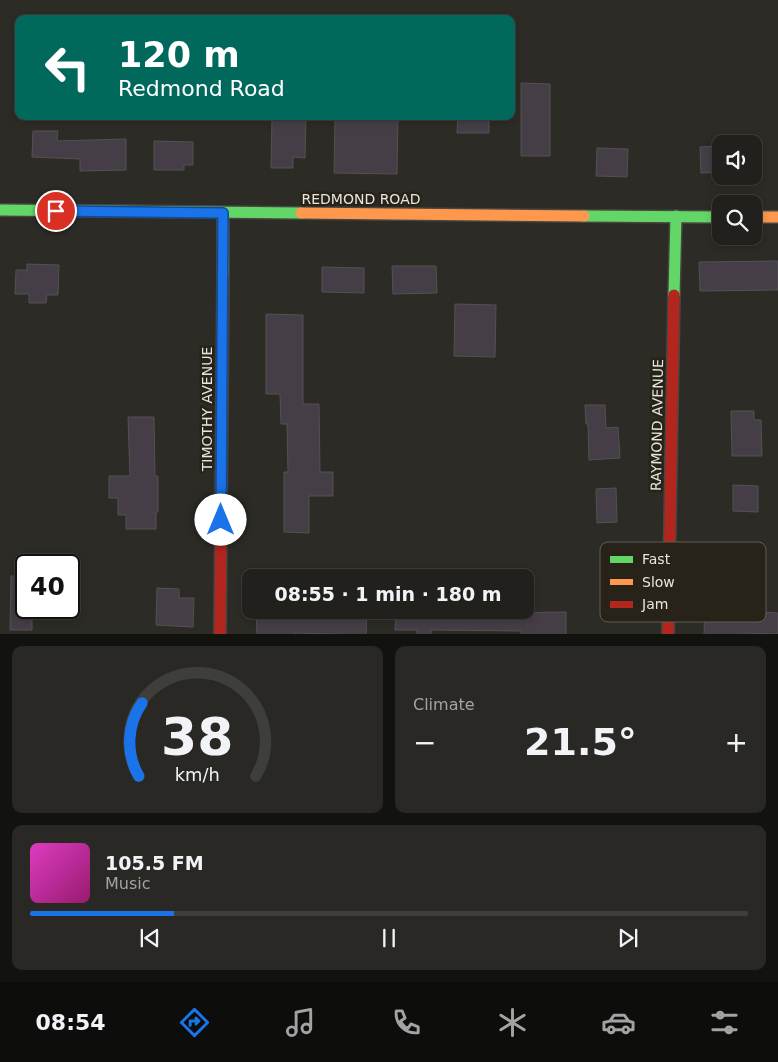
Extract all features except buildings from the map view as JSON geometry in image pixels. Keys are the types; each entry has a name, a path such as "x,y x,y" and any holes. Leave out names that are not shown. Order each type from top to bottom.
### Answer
{"street":[{"name":"REDMOND ROAD","path":"0,210 712,217"},
{"name":"TIMOTHY AVENUE","path":"220,634 223,213"},
{"name":"RAYMOND AVENUE","path":"670,542 676,216"},
{"path":"762,217 778,217"}],"traffic: fast":[{"path":"0,210 301,213"},
{"path":"223,213 223,276"},
{"path":"584,216 712,217"},
{"path":"674,295 676,216"}],"traffic: slow":[{"path":"301,213 584,216"},
{"path":"762,217 778,217"}],"traffic: jam":[{"path":"220,634 223,276"},
{"path":"670,542 674,295"},
{"path":"668,622 668,634"}],"route":[{"path":"56,211 223,213 221,520"}]}
